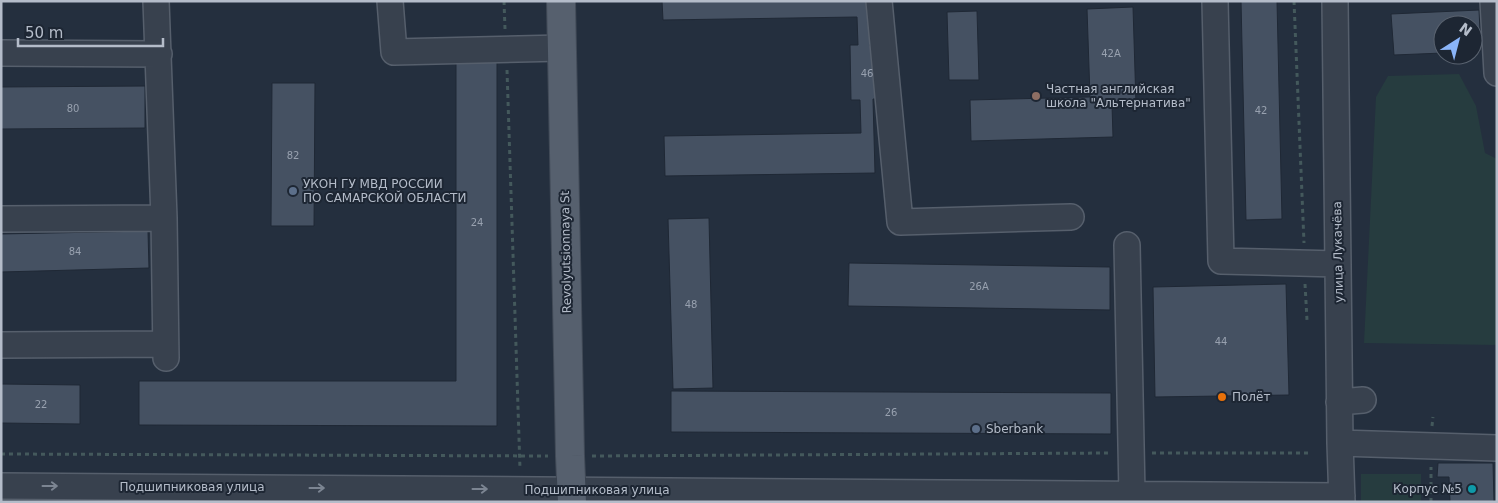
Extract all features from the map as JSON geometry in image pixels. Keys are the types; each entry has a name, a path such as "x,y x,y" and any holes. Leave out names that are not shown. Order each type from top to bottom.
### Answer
{"main road":[{"name":"Revolyutsionnaya St","path":"561,1 572,496"}],"street":[{"path":"1,345 165,351 164,218 156,1"},
{"path":"390,1 394,52 562,48"},
{"path":"879,1 900,222 1071,217"},
{"path":"1215,1 1221,261 1338,264"},
{"name":"улица Лукачёва","path":"1335,1 1338,264 1351,401 1340,443 1342,499"},
{"path":"1493,1 1497,74"},
{"path":"1,53 159,54"},
{"path":"1,219 164,218"},
{"path":"1127,245 1132,494"},
{"path":"1340,443 1497,448"},
{"name":"Подшипниковая улица","path":"1,486 289,495 520,490 572,496 898,497 1132,494 1214,498 1342,499"}],"path":[{"path":"504,1 520,490"},
{"path":"1294,1 1307,320"},
{"path":"1,454 570,456 1311,453"}],"green space":[{"path":"1459,74 1476,106 1485,153 1497,159 1497,345 1364,343 1376,97 1388,76"},
{"path":"1361,474 1421,474 1421,502 1361,502"}],"building":[{"path":"662,1 870,1 870,46 883,46 884,99 873,99 875,173 665,176 664,136 861,133 860,100 851,100 850,45 858,45 857,17 663,20"},
{"path":"1241,1 1277,1 1282,219 1246,220"},
{"path":"1133,7 1136,104 1112,105 1113,137 971,141 970,100 1090,97 1087,9"},
{"path":"1479,10 1479,15 1433,15 1433,53 1394,55 1391,14"},
{"path":"977,11 979,80 949,80 947,12"},
{"path":"456,62 497,62 497,426 139,425 139,381 456,381"},
{"path":"272,83 315,83 314,226 271,226"},
{"path":"145,86 145,128 1,129 1,87"},
{"path":"709,218 713,388 673,389 668,219"},
{"path":"148,231 149,268 1,272 1,234"},
{"path":"849,263 1110,267 1110,310 848,306"},
{"path":"1286,284 1289,395 1155,397 1153,287"},
{"path":"1,384 80,385 80,424 1,423"},
{"path":"671,391 1111,393 1111,434 671,432"},
{"name":"Корпус №5","path":"1438,463 1493,463 1494,502 1450,502 1449,477 1437,477"}],"place":[{"name":"Частная английская школа \"Альтернатива\"","path":"1036,96"},
{"name":"УКОН ГУ МВД РОССИИ ПО САМАРСКОЙ ОБЛАСТИ","path":"293,191"},
{"name":"Полёт","path":"1222,397"},
{"name":"Sberbank","path":"976,429"},
{"name":"Корпус №5","path":"1472,489"}]}
